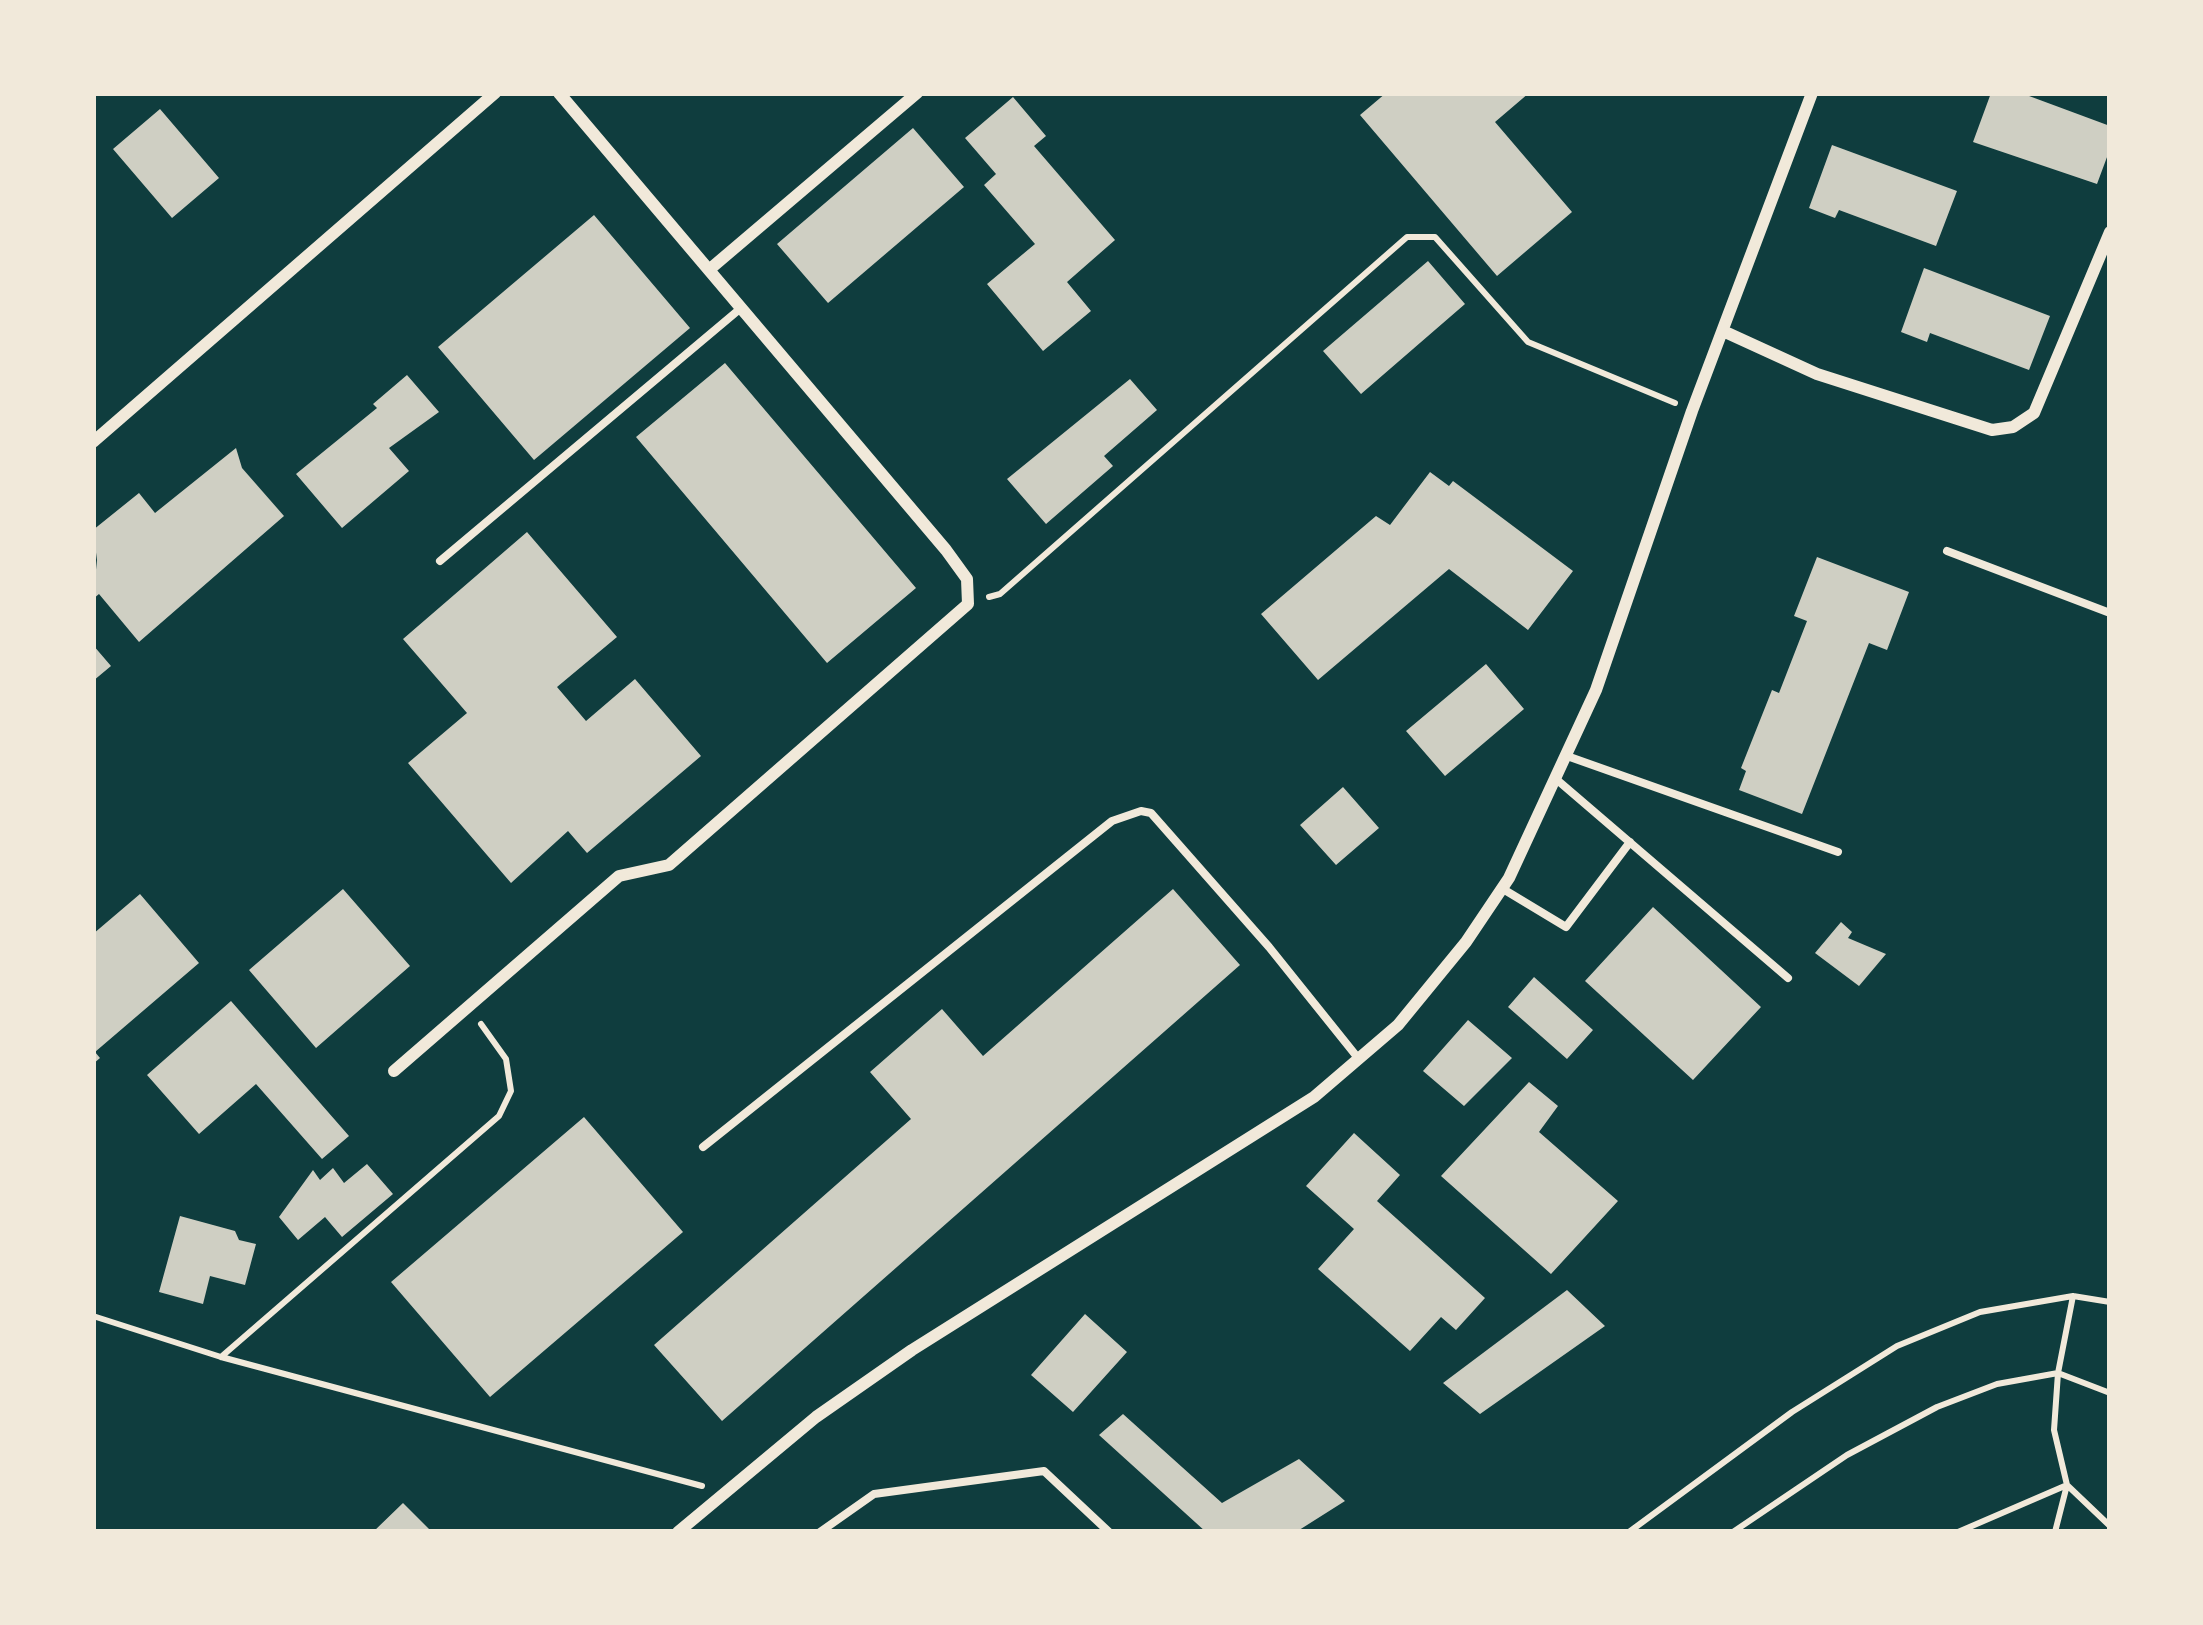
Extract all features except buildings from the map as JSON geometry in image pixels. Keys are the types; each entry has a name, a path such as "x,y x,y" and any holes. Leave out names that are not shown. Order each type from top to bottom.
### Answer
{"street":[{"path":"93,442 495,93"},
{"path":"394,1071 619,876 669,865 968,604 967,579 946,550 559,93"},
{"path":"710,269 917,93"},
{"path":"685,1530 815,1417 912,1350 1314,1097 1398,1025 1466,943 1502,888 1596,690 1692,411 1813,93"},
{"path":"1723,332 1817,374 1992,430 2013,427 2033,413 2110,232"}],"lane":[{"path":"440,561 741,308"},
{"path":"1947,551 2110,613"},
{"path":"1565,755 1838,852"},
{"path":"1555,778 1788,979"},
{"path":"703,1148 1112,820 1141,811 1151,813 1269,946 1359,1059"},
{"path":"1502,888 1566,927 1630,842"},
{"path":"820,1532 874,1494 1044,1471 1109,1532"}],"path":[{"path":"968,604 1000,594 1407,237 1435,237 1528,341 1692,411"},
{"path":"221,1358 499,1116 511,1091 506,1059 469,1007"},
{"path":"2055,1532 2067,1486 2054,1430 2058,1372 2073,1296"},
{"path":"1629,1532 1792,1412 1897,1346 1980,1312 2073,1296 2110,1302"},
{"path":"93,1316 221,1358 725,1492"},
{"path":"1733,1532 1847,1455 1937,1406 1997,1384 2058,1372 2110,1394"},
{"path":"2067,1486 2110,1526"},
{"path":"1958,1532 2067,1486"}]}
